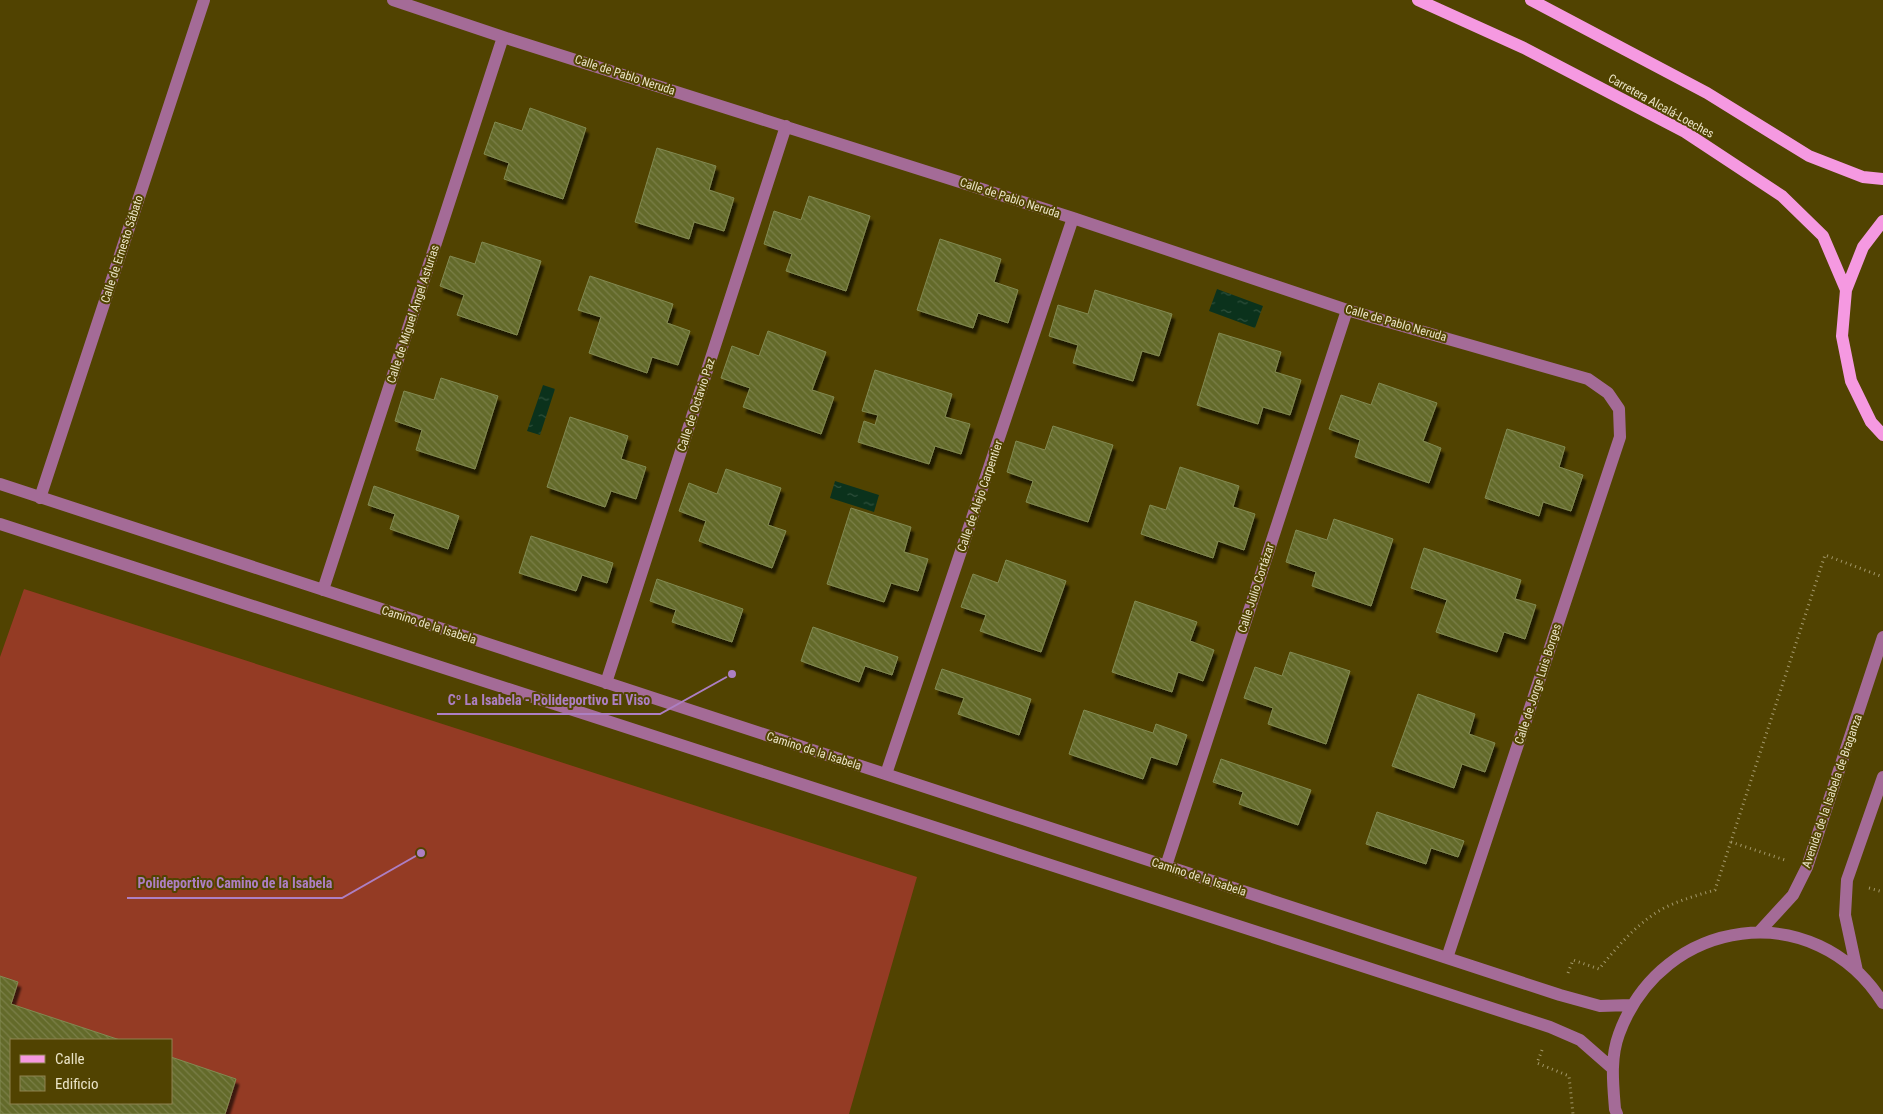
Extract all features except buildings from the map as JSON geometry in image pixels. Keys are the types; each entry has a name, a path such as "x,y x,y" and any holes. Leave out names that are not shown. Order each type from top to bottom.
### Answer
{"main road":[{"name":"Carretera Alcalá-Loeches","path":"1418,0 1524,48 1685,132 1782,196 1823,236 1846,290"},
{"path":"1531,0 1707,92 1809,156 1864,177 1883,180"},
{"path":"1883,221 1863,247 1846,290 1842,336 1850,381 1872,422 1883,435"}],"street":[{"name":"Calle de Ernesto Sábato","path":"40,498 204,0"},
{"name":"Calle de Pablo Neruda","path":"393,0 503,37 1073,218 1347,310 1588,379 1608,393 1619,409"},
{"name":"Calle de Miguel Ángel Asturias","path":"323,590 503,37"},
{"name":"Calle de Octavio Paz","path":"606,683 786,126"},
{"name":"Calle de Alejo Carpentier","path":"886,774 1073,218"},
{"name":"Calle Julio Cortázar","path":"1166,866 1347,310"},
{"name":"Calle de Jorge Luis Borges","path":"1447,958 1620,437 1619,409"},
{"name":"Camino de la Isabela","path":"0,484 1560,996 1600,1006 1631,1005"},
{"path":"0,524 1550,1027 1580,1040 1612,1068"},
{"name":"Avenida de la Isabela de Braganza","path":"1759,932 1793,895 1807,867 1883,637"},
{"path":"1857,971 1845,915 1847,880 1883,777"},
{"path":"1617,1114 1612,1068 1618,1035 1631,1005 1655,974 1685,951 1721,936 1759,932 1795,937 1828,950 1857,971 1883,1003"}],"path":[{"path":"1573,960 1599,969 1620,942 1664,908 1716,890 1825,555 1883,577"},
{"path":"1537,1063 1569,1076 1573,1114"}],"shaded area":[{"path":"24,589 917,877 849,1114 0,1114 0,657"}],"water":[{"path":"1217,289 1263,306 1255,328 1209,311"},
{"path":"543,385 555,389 540,435 527,431"},
{"path":"835,481 879,495 874,512 830,498"}],"place":[{"name":"Cº La Isabela - Polideportivo El Viso","path":"732,674"},
{"name":"Polideportivo Camino de la Isabela","path":"421,853"}]}
